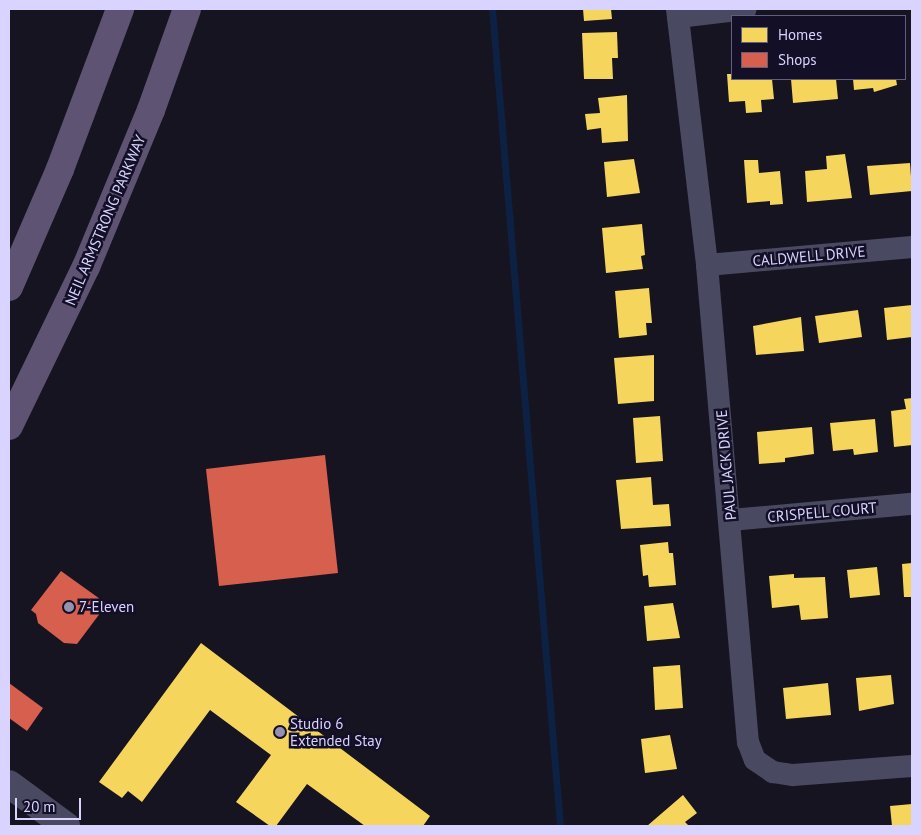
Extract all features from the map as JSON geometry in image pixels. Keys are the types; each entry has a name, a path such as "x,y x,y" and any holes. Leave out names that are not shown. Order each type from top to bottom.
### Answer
{"main road":[{"name":"NEIL ARMSTRONG PARKWAY","path":"9,426 86,267 179,34 187,9"},
{"path":"179,34 192,9"},
{"path":"9,287 45,206 119,10"},
{"path":"9,267 45,206"}],"street":[{"path":"677,13 746,9"},
{"name":"PAUL JACK DRIVE","path":"677,13 707,266 731,520 748,742 755,760 773,772 794,776 912,766"},
{"name":"CALDWELL DRIVE","path":"707,266 912,247"},
{"name":"CRISPELL COURT","path":"731,520 912,504"},
{"path":"9,784 66,826"}],"building: Homes":[{"path":"583,9 611,9 612,19 584,21"},
{"path":"617,32 618,58 612,58 613,79 584,79 582,33"},
{"path":"727,74 731,74 731,80 772,80 774,99 761,100 762,112 746,113 745,101 729,102"},
{"path":"791,80 836,80 838,99 793,103"},
{"path":"853,80 896,80 897,85 874,92 873,88 854,90"},
{"path":"627,95 628,141 602,143 601,128 587,130 585,114 600,113 598,98"},
{"path":"845,154 852,198 807,202 805,171 827,169 826,156"},
{"path":"634,159 640,193 607,197 604,162"},
{"path":"744,160 758,160 759,173 780,171 783,204 770,205 770,201 747,203"},
{"path":"910,163 912,191 870,195 867,166"},
{"path":"642,224 645,255 641,256 643,269 606,273 602,228"},
{"path":"649,288 652,323 646,323 647,335 619,338 615,291"},
{"path":"912,305 912,337 887,340 884,308"},
{"path":"858,310 862,337 819,343 815,316"},
{"path":"801,317 804,351 756,355 753,326"},
{"path":"654,355 654,401 618,404 614,358"},
{"path":"912,398 912,445 894,447 891,411 906,409 904,399"},
{"path":"660,416 663,461 636,463 633,418"},
{"path":"875,419 878,452 854,455 853,449 833,451 830,423"},
{"path":"812,427 814,454 785,458 785,462 759,464 757,432"},
{"path":"651,477 653,505 669,504 671,526 621,529 616,480"},
{"path":"668,542 669,553 673,553 676,585 649,587 648,575 643,576 640,545"},
{"path":"912,563 912,597 904,597 902,564"},
{"path":"877,567 880,595 850,598 847,570"},
{"path":"794,574 794,578 825,577 828,618 801,620 799,605 772,608 769,576"},
{"path":"673,603 680,638 647,641 644,606"},
{"name":"Studio 6 Extended Stay","path":"201,643 430,816 423,826 365,826 307,784 276,826 270,826 236,802 271,755 210,710 142,802 128,791 122,798 99,782"},
{"path":"680,665 683,708 655,710 653,667"},
{"path":"891,675 894,704 859,711 856,678"},
{"path":"828,683 831,715 786,719 783,688"},
{"path":"670,735 677,769 645,773 641,739"},
{"path":"683,795 697,813 685,822 689,826 647,826"},
{"path":"912,804 912,826 892,826 890,806"}],"building: Shops":[{"path":"325,455 338,573 219,586 206,469"},
{"name":"7-Eleven","path":"61,571 107,604 77,644 64,643 38,623 36,614 31,610"},
{"path":"9,683 43,708 27,731 9,718"}],"waterway":[{"path":"492,9 560,826"}],"place":[{"name":"7-Eleven","path":"69,607"},
{"name":"Studio 6 Extended Stay","path":"280,732"}]}
